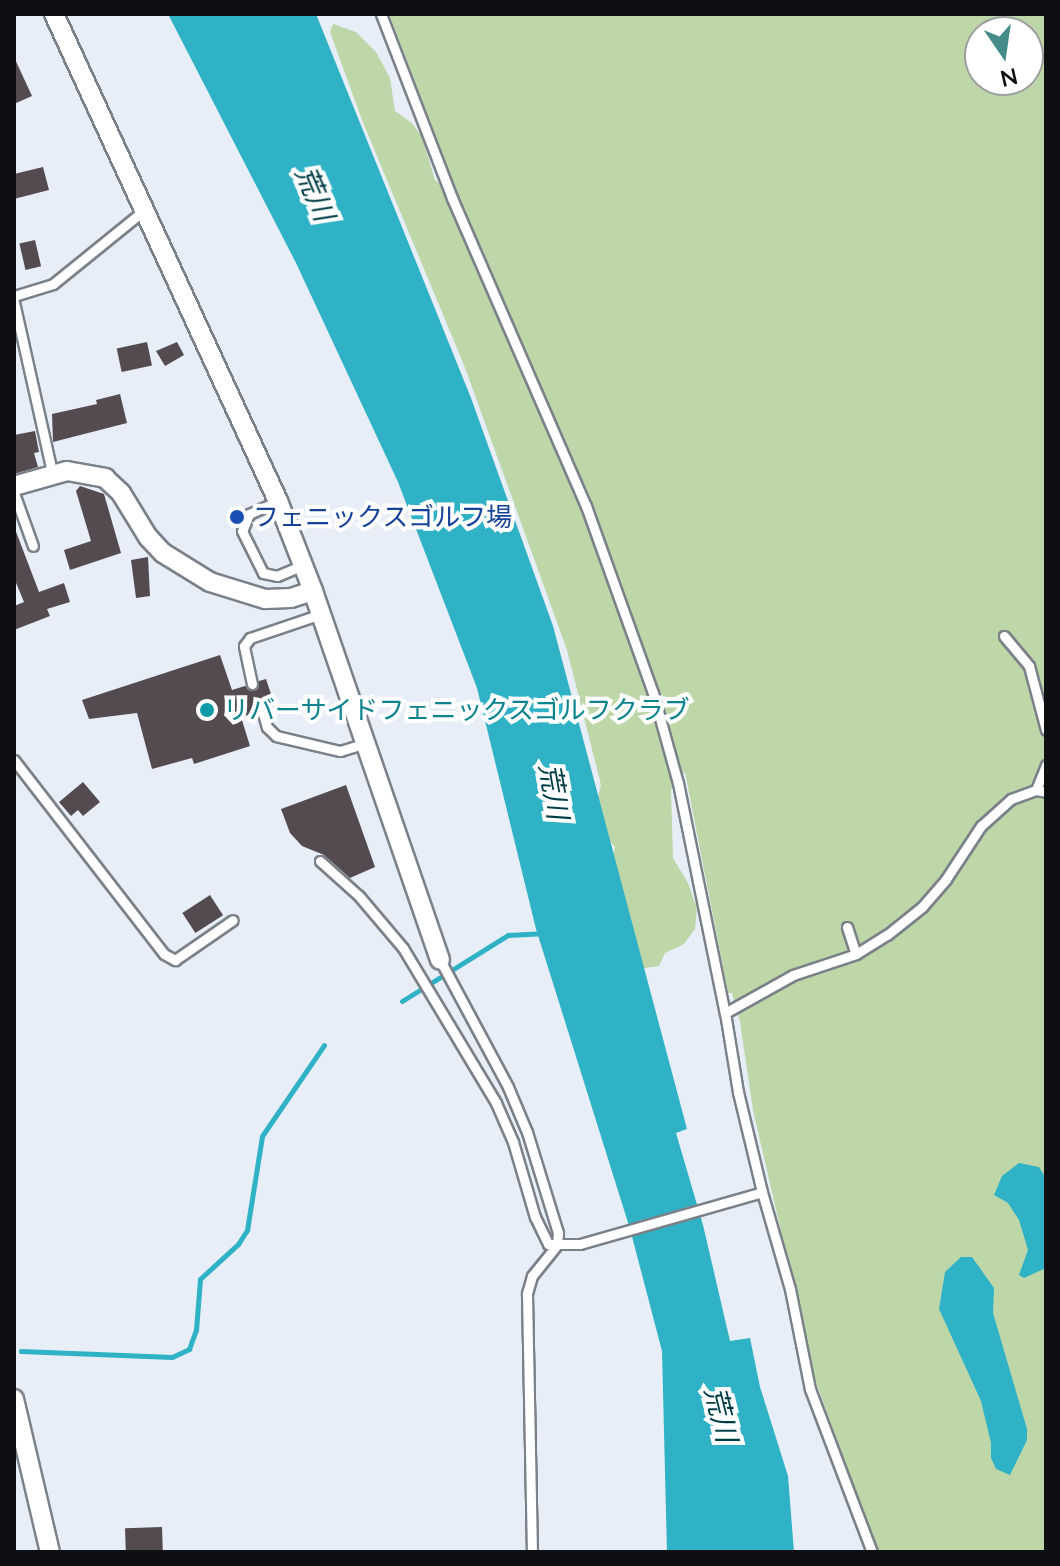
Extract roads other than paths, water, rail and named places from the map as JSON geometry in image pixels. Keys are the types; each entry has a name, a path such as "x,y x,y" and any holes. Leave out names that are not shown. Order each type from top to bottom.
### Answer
{"street":[{"path":"54,14 143,211 246,425 278,501 313,591 440,960"},
{"path":"14,486 52,472 86,472 105,478 121,493 148,537 163,553 210,582 265,599 291,598 313,591"},
{"path":"14,1399 50,1552"}],"lane":[{"path":"381,14 452,198 586,506 653,693 678,783 738,1092 790,1289 810,1389 872,1552"},
{"path":"14,296 53,284 143,211"},
{"path":"14,302 52,472"},
{"path":"14,493 33,546"},
{"path":"278,501 249,514 242,531 263,573 277,576 303,565"},
{"path":"252,684 244,646 250,638 321,614"},
{"path":"1004,636 1029,666 1046,730"},
{"path":"262,710 267,727 276,736 340,751 366,743"},
{"path":"14,760 164,954 175,960 233,920"},
{"path":"725,1013 793,975 856,954 922,907 946,879 981,826 1011,799 1041,791 1046,765"},
{"path":"320,861 359,896 403,948 496,1103 521,1164 543,1239 557,1245 602,1239 762,1192"},
{"path":"847,927 856,954"},
{"path":"440,960 508,1087 555,1214 557,1245 532,1276 527,1294 532,1552"}],"water":[{"name":"荒川","path":"168,14 316,14 471,398 553,626 687,1129 676,1133 703,1225 730,1341 750,1338 760,1387 788,1476 794,1552 667,1552 662,1351 630,1229 536,929 477,688 398,482 296,263"},
{"path":"1019,1163 1039,1167 1046,1178 1046,1268 1024,1278 1019,1275 1028,1250 1019,1220 1008,1203 994,1195 1002,1176"},
{"path":"961,1257 972,1257 994,1288 993,1313 1027,1429 1027,1440 1010,1475 996,1469 991,1458 991,1443 981,1401 939,1309 945,1272"}],"waterway":[{"path":"402,1001 508,935 542,933"},
{"path":"21,1351 172,1357 189,1349 196,1330 200,1279 238,1244 247,1230 262,1136 324,1045"}],"place":[{"name":"フェニックスゴルフ場","path":"237,517"},
{"name":"リバーサイドフェニックスゴルフクラブ","path":"207,710"}]}
